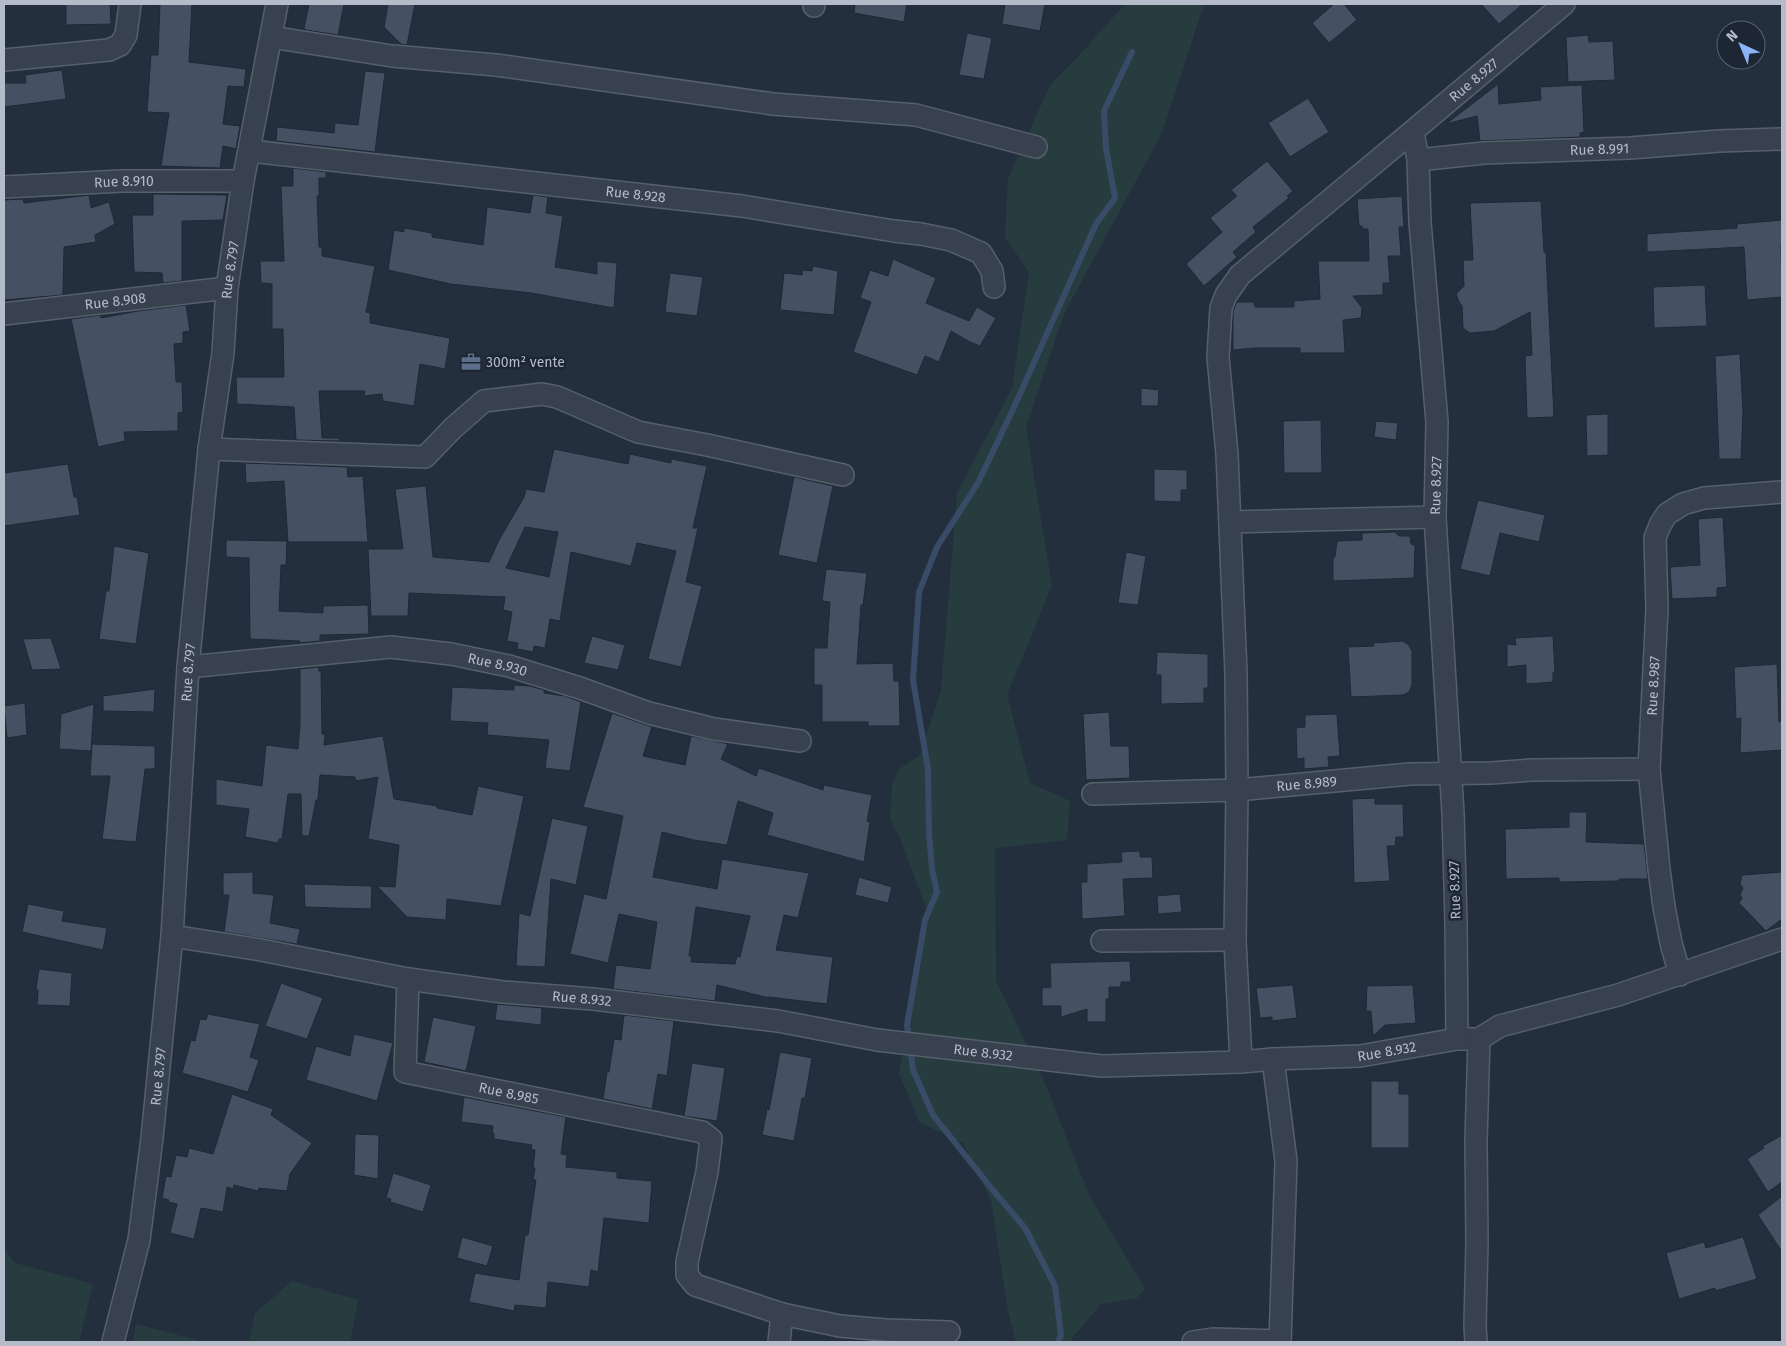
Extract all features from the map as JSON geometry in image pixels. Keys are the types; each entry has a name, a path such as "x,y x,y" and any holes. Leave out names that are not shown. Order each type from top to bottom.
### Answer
{"street":[{"path":"4,60 109,50 120,45 126,36 130,4"},
{"name":"Rue 8.797","path":"113,1342 139,1240 152,1138 172,936 188,668 209,449 223,353 228,288 243,182 277,4"},
{"name":"Rue 8.927","path":"1457,1039 1452,773 1435,517 1437,422 1420,222 1418,160 1414,131 1564,4"},
{"path":"271,37 392,56 496,65 773,104 916,115 1036,147"},
{"path":"1241,1062 1235,940 1236,673 1227,454 1218,357 1221,308 1226,295 1240,275 1414,131"},
{"name":"Rue 8.991","path":"1418,160 1484,153 1630,148 1719,141 1782,139"},
{"name":"Rue 8.928","path":"250,151 742,206 921,234 951,240 981,253 992,271 994,287"},
{"name":"Rue 8.910","path":"4,187 122,181 243,182"},
{"name":"Rue 8.908","path":"4,314 228,288"},
{"path":"209,449 425,457 453,428 484,401 542,394 557,397 638,432 708,445 843,475"},
{"name":"Rue 8.987","path":"1680,975 1671,944 1664,907 1649,769 1657,609 1655,538 1667,514 1683,504 1704,498 1782,492"},
{"path":"1230,522 1435,517"},
{"name":"Rue 8.930","path":"188,668 391,646 451,654 509,666 580,688 649,713 714,729 800,741"},
{"name":"Rue 8.989","path":"1093,794 1237,790 1410,774 1649,769"},
{"name":"Rue 8.932","path":"172,936 261,950 408,980 778,1021 877,1040 1102,1066 1360,1056 1457,1039 1479,1039"},
{"path":"1476,1342 1476,1141 1479,1039 1500,1026 1618,995 1782,939"},
{"path":"1102,941 1235,940"},
{"name":"Rue 8.985","path":"408,980 405,1072 702,1132 711,1139 707,1172 687,1262 687,1275 695,1286 782,1314"},
{"path":"1192,1342 1213,1339 1280,1342 1286,1160 1273,1059"},
{"path":"778,1342 782,1314 840,1326 949,1332"}],"green space":[{"path":"1125,4 1204,4 1162,133 1064,314 1026,427 1052,585 1007,695 1030,783 1070,801 1067,840 995,848 996,980 1047,1088 1089,1195 1145,1289 1137,1298 1101,1304 1072,1338 1072,1342 1016,1342 1008,1311 991,1201 963,1143 919,1122 899,1073 927,911 900,838 890,819 892,786 899,769 920,755 941,690 957,493 1012,388 1029,272 1005,237 1008,179 1050,85"},
{"path":"4,1249 15,1263 93,1284 79,1342 4,1342"},
{"path":"292,1281 358,1300 350,1342 249,1342 255,1313"},
{"path":"136,1324 205,1342 133,1342"}],"building":[{"path":"66,4 110,4 111,24 66,25"},
{"path":"160,4 192,4 189,62 246,69 244,87 228,86 223,124 240,126 236,149 223,146 220,168 161,166 169,113 147,112 151,55 158,55"},
{"path":"309,4 344,4 338,35 306,30 304,28"},
{"path":"388,4 415,4 407,45 401,44 384,27"},
{"path":"855,4 907,4 904,22 854,13"},
{"path":"1005,4 1045,4 1040,31 1002,24"},
{"path":"1334,4 1344,4 1357,20 1329,43 1312,23"},
{"path":"1481,4 1523,4 1499,24"},
{"path":"967,33 992,38 984,79 959,75"},
{"path":"1588,35 1589,42 1613,41 1615,80 1568,82 1566,37"},
{"path":"62,70 66,99 4,107 4,83 26,83 25,75"},
{"path":"365,71 385,73 375,152 276,141 277,127 334,133 335,123 358,125"},
{"path":"1498,84 1499,104 1541,100 1540,87 1582,85 1584,132 1580,133 1580,137 1480,141 1477,116 1446,124"},
{"path":"1308,98 1329,132 1290,157 1268,123"},
{"path":"1267,161 1293,191 1287,196 1289,198 1253,227 1256,232 1233,252 1237,257 1204,286 1186,264 1222,232 1210,218 1237,196 1231,190"},
{"path":"293,168 326,172 326,178 319,178 319,196 317,196 319,247 322,247 322,256 375,266 366,312 370,313 370,323 450,338 445,369 420,364 414,406 383,401 382,394 364,396 365,391 319,391 322,438 339,438 339,441 296,440 294,407 237,404 236,377 284,377 283,329 272,329 272,284 261,283 260,261 284,261 281,186 293,186"},
{"path":"153,194 227,195 223,220 182,221 182,281 163,283 162,273 134,272 132,215 153,215"},
{"path":"89,195 91,208 109,202 115,224 95,235 96,242 64,247 63,295 4,300 4,200 23,199 24,203"},
{"path":"533,195 548,197 546,213 563,216 555,267 597,274 597,261 617,263 614,308 531,293 451,284 388,270 394,230 404,232 404,228 432,233 432,237 483,245 487,207 530,213"},
{"path":"1402,196 1404,227 1399,227 1401,256 1388,256 1390,283 1383,283 1383,295 1353,296 1362,308 1361,318 1343,320 1345,353 1300,353 1300,348 1233,350 1233,311 1237,302 1254,302 1255,307 1294,307 1294,301 1320,299 1318,261 1369,261 1368,229 1363,229 1362,226 1359,226 1357,199"},
{"path":"1541,201 1544,252 1546,252 1554,417 1527,418 1525,356 1532,355 1530,312 1494,331 1470,333 1463,328 1462,306 1456,294 1464,286 1463,260 1473,260 1470,203"},
{"path":"1782,220 1782,297 1747,300 1744,247 1647,252 1647,234 1737,228 1737,224"},
{"path":"893,259 936,278 926,303 969,321 977,307 996,318 980,346 951,331 939,362 925,356 917,375 853,352 871,302 860,298 870,270 888,276"},
{"path":"813,266 838,271 834,315 780,310 784,273 802,275 803,270 812,271"},
{"path":"670,273 703,277 697,316 665,312"},
{"path":"1705,285 1707,326 1654,328 1653,287"},
{"path":"186,305 190,331 183,332 183,343 174,344 176,382 182,382 183,412 178,413 178,431 124,432 125,441 98,447 71,319 101,315 101,318"},
{"path":"1740,354 1743,413 1741,459 1719,459 1715,356"},
{"path":"1141,388 1159,390 1158,406 1141,406"},
{"path":"1608,414 1608,455 1587,456 1586,415"},
{"path":"1321,420 1322,473 1284,473 1283,421"},
{"path":"1376,421 1398,423 1396,440 1374,437"},
{"path":"554,449 628,464 630,454 671,463 671,459 707,466 693,528 698,528 686,582 702,586 681,667 648,659 676,551 637,543 631,566 571,552 560,621 550,619 545,648 534,646 533,652 517,649 518,643 507,641 512,612 503,610 505,597 409,593 408,616 371,616 368,549 403,549 395,489 426,486 433,557 489,562 499,540 524,497 526,489 544,492","holes":["525,527 558,532 549,577 506,568"]},
{"path":"245,463 347,467 348,477 363,476 368,542 288,542 284,481 246,483"},
{"path":"68,464 74,497 77,497 80,515 4,526 4,473"},
{"path":"1154,469 1187,470 1187,490 1181,490 1181,502 1154,501"},
{"path":"794,477 833,486 817,563 778,555"},
{"path":"1478,500 1545,515 1539,542 1500,533 1490,576 1460,569"},
{"path":"1723,517 1727,587 1717,588 1717,597 1672,599 1670,567 1700,565 1698,519"},
{"path":"1395,532 1399,536 1410,536 1411,544 1415,545 1414,578 1333,581 1333,557 1335,557 1337,541 1362,540 1362,533"},
{"path":"226,540 287,541 286,565 281,565 279,611 323,613 323,606 368,605 369,634 320,635 320,641 300,643 300,641 250,639 249,558 226,557"},
{"path":"114,546 149,553 136,644 99,639 106,591 109,591"},
{"path":"1126,552 1146,556 1138,605 1118,603"},
{"path":"826,569 867,573 863,605 861,605 857,664 893,663 894,681 899,681 900,726 868,726 868,722 822,722 822,685 814,685 814,648 827,648 830,602 822,601"},
{"path":"592,636 625,645 618,670 584,663"},
{"path":"1553,636 1555,673 1553,672 1553,682 1526,684 1526,665 1507,667 1507,644 1516,645 1515,638"},
{"path":"51,638 61,669 32,670 23,639"},
{"path":"1402,641 1408,644 1412,651 1412,685 1409,692 1403,695 1351,697 1348,647 1374,646 1373,643"},
{"path":"1157,652 1208,654 1208,688 1204,688 1204,703 1161,704 1161,675 1156,675"},
{"path":"1777,664 1779,722 1782,721 1782,750 1740,753 1741,718 1736,719 1734,667"},
{"path":"319,667 319,671 321,671 322,734 325,734 324,745 383,736 394,799 437,806 437,808 472,815 478,786 524,796 501,906 447,899 446,920 407,917 377,886 395,887 399,845 368,839 378,777 356,781 355,777 320,775 318,800 316,800 309,836 302,836 301,794 288,794 282,839 279,839 278,843 245,837 249,809 216,805 216,779 262,786 266,745 298,749 300,669"},
{"path":"514,685 530,686 544,690 544,693 565,696 581,702 570,771 545,768 549,740 487,735 488,723 450,721 452,687 514,690"},
{"path":"155,689 154,712 103,711 103,696"},
{"path":"25,703 27,735 7,738 4,706"},
{"path":"94,704 91,751 59,749 61,714"},
{"path":"1109,712 1111,746 1129,746 1130,778 1086,780 1083,714"},
{"path":"612,713 652,727 643,756 685,765 691,736 728,744 721,759 756,776 759,768 823,790 824,785 872,795 867,821 870,822 864,862 767,835 773,813 738,801 727,845 694,840 662,832 653,877 717,889 722,859 809,873 798,918 784,915 776,950 833,957 827,1004 769,998 717,985 715,1001 613,989 616,965 650,969 657,922 619,914 608,963 570,954 584,894 606,899 623,816 583,807","holes":["696,907 750,916 740,957 737,956 735,964 691,962 692,956 689,956"]},
{"path":"1337,714 1340,756 1328,757 1329,767 1304,769 1304,758 1297,759 1296,728 1305,727 1305,715"},
{"path":"92,744 155,746 155,769 145,769 136,842 102,839 110,776 90,776"},
{"path":"1375,798 1375,804 1403,804 1404,837 1396,837 1395,846 1387,846 1390,881 1354,883 1352,799"},
{"path":"1569,812 1587,812 1586,842 1644,844 1648,879 1559,882 1559,878 1506,879 1505,829 1569,827"},
{"path":"552,818 588,826 576,885 551,879 545,967 516,966 519,913 530,916"},
{"path":"1140,851 1140,857 1152,857 1153,878 1123,879 1125,916 1082,919 1081,882 1087,882 1087,864 1122,862 1121,852"},
{"path":"253,872 253,893 274,895 270,923 300,929 297,944 224,932 229,895 223,895 223,873"},
{"path":"1782,872 1782,919 1766,931 1739,903 1742,898 1740,895 1743,888 1740,884 1742,875"},
{"path":"859,877 892,887 888,903 855,895"},
{"path":"304,884 372,886 371,909 305,907"},
{"path":"1180,894 1182,912 1158,914 1157,896"},
{"path":"28,904 64,911 62,921 107,928 103,950 22,932"},
{"path":"1130,961 1131,982 1121,982 1121,987 1109,987 1109,999 1106,999 1106,1022 1087,1022 1087,1009 1061,1017 1061,1006 1042,1006 1042,988 1051,987 1050,963"},
{"path":"39,969 72,973 70,1006 37,1005 38,991 36,988"},
{"path":"281,983 323,998 307,1039 265,1026"},
{"path":"1293,985 1297,1018 1272,1021 1272,1017 1260,1018 1256,988"},
{"path":"1413,985 1416,1023 1385,1025 1373,1036 1371,1011 1366,1011 1367,986"},
{"path":"497,1004 542,1008 541,1025 495,1020"},
{"path":"208,1014 260,1024 250,1057 259,1060 248,1092 182,1073 191,1040 195,1041 200,1019 206,1020"},
{"path":"624,1015 674,1021 667,1076 658,1074 652,1109 603,1099 614,1039 621,1040"},
{"path":"433,1017 476,1026 466,1071 424,1062"},
{"path":"354,1034 393,1043 377,1101 306,1080 316,1046 350,1056"},
{"path":"780,1052 812,1058 805,1098 802,1098 794,1141 762,1135 767,1109 769,1110"},
{"path":"692,1063 725,1068 717,1121 684,1116"},
{"path":"1371,1081 1399,1081 1399,1094 1409,1094 1409,1148 1371,1148"},
{"path":"232,1094 273,1109 271,1115 312,1143 290,1174 287,1191 259,1188 258,1191 234,1185 233,1189 227,1187 223,1212 201,1208 194,1239 170,1233 177,1204 162,1198 166,1176 171,1177 176,1155 187,1157 189,1148 213,1154"},
{"path":"464,1097 566,1117 561,1154 567,1155 566,1167 617,1172 617,1178 652,1181 649,1223 604,1218 598,1272 591,1270 589,1287 548,1282 546,1308 515,1305 514,1311 469,1302 475,1273 519,1280 525,1235 528,1235 536,1180 533,1180 535,1150 531,1149 532,1145 494,1139 494,1133 492,1133 493,1126 461,1122"},
{"path":"355,1134 379,1135 378,1179 354,1175"},
{"path":"1782,1135 1782,1182 1768,1192 1747,1159 1764,1148 1763,1146"},
{"path":"393,1173 431,1185 423,1212 390,1202 391,1199 386,1198"},
{"path":"1782,1196 1782,1252 1758,1215"},
{"path":"462,1237 493,1246 487,1266 457,1258"},
{"path":"1743,1237 1757,1279 1715,1291 1715,1288 1679,1299 1666,1253 1704,1242 1706,1248"}],"waterway":[{"path":"1058,1342 1061,1335 1055,1286 1025,1228 933,1115 913,1070 907,1025 925,920 937,892 932,869 929,834 928,769 913,680 919,592 937,547 978,483 1096,224 1115,198 1106,148 1104,111 1132,52"}],"place":[{"name":"300m² vente","path":"471,362"}]}
